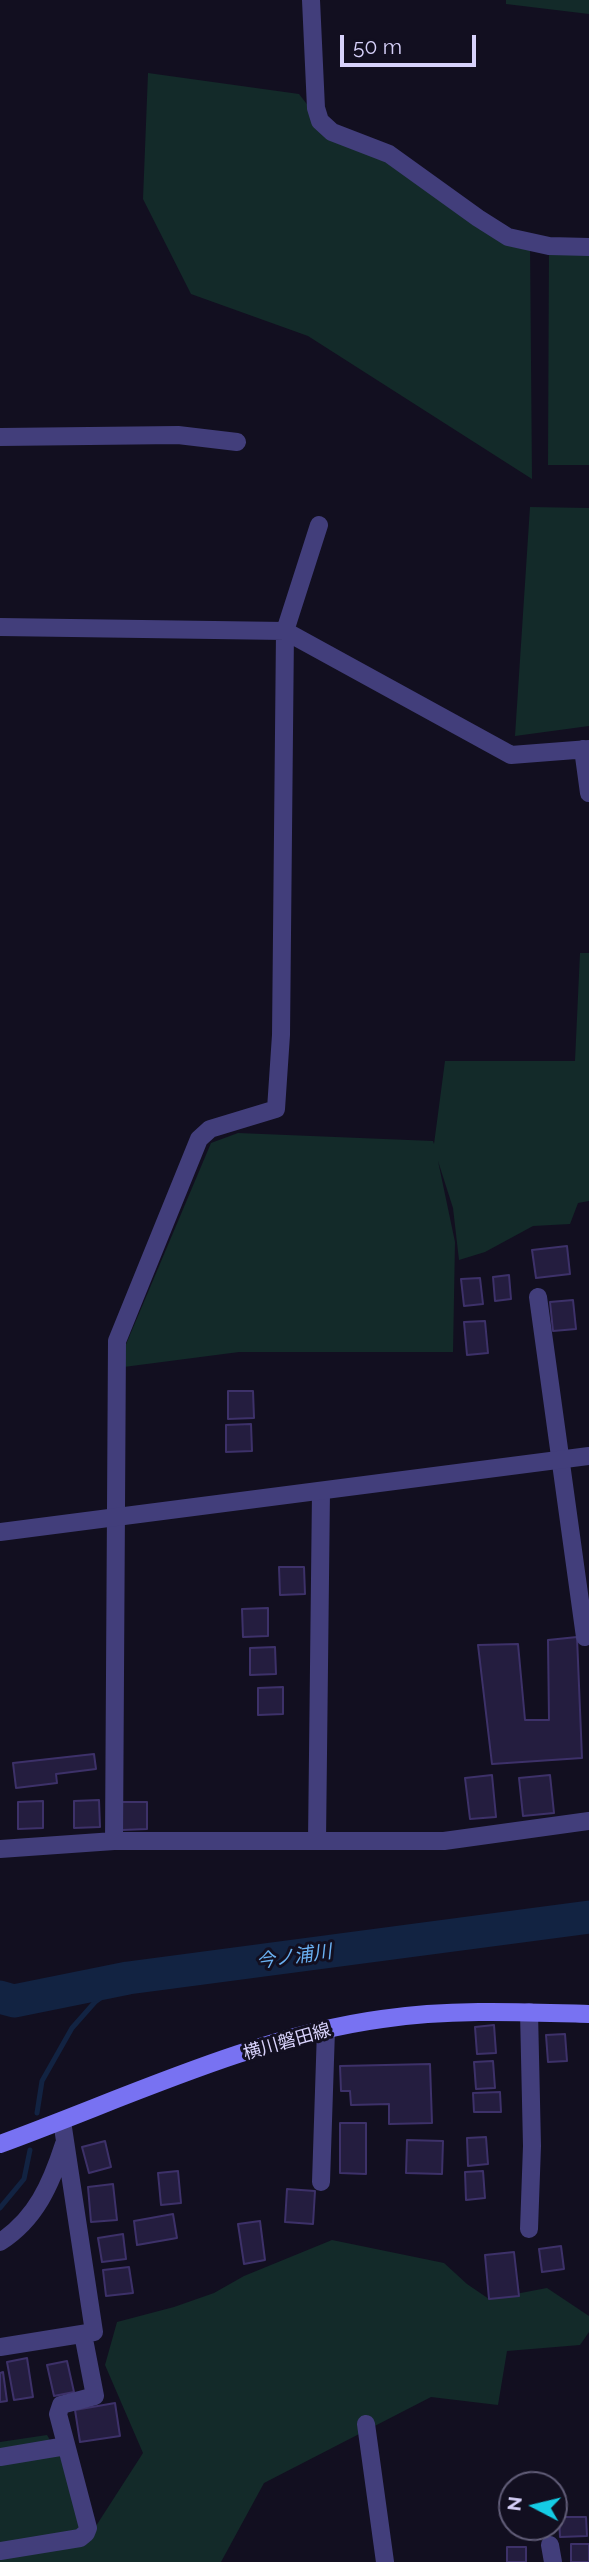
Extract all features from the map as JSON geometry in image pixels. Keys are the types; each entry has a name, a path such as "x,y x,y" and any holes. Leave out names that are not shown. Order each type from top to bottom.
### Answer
{"main road":[{"name":"横川磐田線","path":"0,2144 253,2050 327,2030 382,2019 444,2014 589,2014"}],"street":[{"path":"311,0 316,108 320,121 332,132 389,154 508,237 549,246 589,247"},
{"path":"0,437 178,435 237,442"},
{"path":"114,1841 117,1341 198,1139 210,1129 276,1109 281,1035 285,631 319,525"},
{"path":"0,627 285,631 511,755 586,749 589,793"},
{"path":"538,1297 584,1637"},
{"path":"0,1532 589,1456"},
{"path":"317,1841 321,1491"},
{"path":"0,1849 114,1841 444,1841 589,1821"},
{"path":"529,2012 532,2146 529,2229"},
{"path":"321,2182 327,2030"},
{"path":"0,2347 94,2332 62,2121"},
{"path":"0,2242 16,2232 37,2207 52,2180 65,2141"},
{"path":"0,2551 80,2538 88,2528 58,2414 61,2405 95,2396 83,2334"},
{"path":"366,2424 385,2562"},
{"path":"0,2457 66,2446"}],"green space":[{"path":"506,0 589,0 589,14 506,4"},
{"path":"148,73 299,94 320,121 530,242 532,479 308,336 191,294 143,199"},
{"path":"549,246 589,247 589,465 548,465"},
{"path":"530,507 589,508 589,726 515,736"},
{"path":"580,953 589,953 589,1201 578,1203 570,1224 533,1226 485,1252 459,1260 453,1208 438,1161 455,1242 453,1352 239,1352 116,1368 211,1143 238,1133 433,1141 434,1144 445,1061 575,1061"},
{"path":"332,2240 444,2263 489,2299 547,2288 589,2316 589,2332 580,2345 507,2351 498,2405 431,2397 264,2483 221,2562 0,2562 0,2442 47,2435 79,2490 85,2543 143,2453 105,2365 117,2322 214,2293 244,2276"}],"building":[{"path":"567,1246 570,1274 536,1278 532,1250"},
{"path":"509,1275 511,1299 495,1301 493,1277"},
{"path":"480,1278 483,1304 464,1306 461,1279"},
{"path":"573,1300 576,1329 553,1331 550,1302"},
{"path":"485,1321 488,1353 467,1355 464,1322"},
{"path":"228,1391 253,1391 254,1418 228,1419"},
{"path":"251,1424 252,1451 226,1452 226,1425"},
{"path":"279,1567 304,1567 305,1594 280,1595"},
{"path":"268,1608 268,1636 243,1637 242,1609"},
{"path":"577,1637 582,1758 492,1764 478,1645 518,1644 525,1720 549,1720 548,1640"},
{"path":"275,1647 276,1674 250,1675 250,1648"},
{"path":"283,1687 283,1714 258,1715 258,1688"},
{"path":"94,1754 96,1769 56,1774 57,1783 16,1788 13,1763"},
{"path":"492,1775 496,1817 470,1819 465,1778"},
{"path":"550,1775 554,1813 523,1816 519,1778"},
{"path":"99,1800 100,1827 74,1828 74,1801"},
{"path":"43,1801 43,1828 18,1829 18,1802"},
{"path":"121,1802 147,1802 147,1829 122,1830"},
{"path":"494,2025 496,2053 477,2054 475,2027"},
{"path":"565,2034 567,2061 548,2062 546,2035"},
{"path":"493,2061 495,2088 476,2089 474,2062"},
{"path":"430,2064 432,2123 389,2124 389,2104 351,2105 350,2091 341,2091 340,2066"},
{"path":"500,2092 501,2112 474,2112 473,2093"},
{"path":"340,2123 366,2123 366,2174 340,2173"},
{"path":"486,2137 488,2164 468,2166 467,2138"},
{"path":"407,2140 443,2141 442,2174 406,2173"},
{"path":"105,2141 111,2167 89,2173 82,2147"},
{"path":"178,2171 181,2203 161,2205 158,2173"},
{"path":"483,2171 485,2198 466,2200 465,2172"},
{"path":"113,2184 117,2220 91,2222 88,2187"},
{"path":"287,2189 315,2191 313,2224 285,2222"},
{"path":"173,2214 177,2238 137,2245 134,2221"},
{"path":"260,2221 265,2260 244,2264 238,2224"},
{"path":"123,2234 126,2259 102,2262 98,2238"},
{"path":"561,2246 564,2269 542,2272 539,2249"},
{"path":"514,2252 519,2296 489,2299 485,2255"},
{"path":"129,2267 133,2293 106,2296 103,2270"},
{"path":"27,2358 33,2397 14,2400 7,2362"},
{"path":"67,2361 74,2392 54,2396 47,2365"},
{"path":"3,2372 7,2401 0,2402 0,2373"},
{"path":"115,2403 120,2436 80,2442 75,2410"},
{"path":"568,2517 586,2517 587,2536 568,2537"},
{"path":"571,2544 589,2544 589,2562 571,2562"},
{"path":"507,2547 526,2547 526,2562 507,2562"}],"waterway":[{"name":"今ノ浦川","path":"0,1997 14,2001 128,1978 589,1917"},
{"path":"37,2113 42,2081 72,2028 95,2002 128,1978"},
{"path":"0,2208 24,2179 30,2150"}]}
